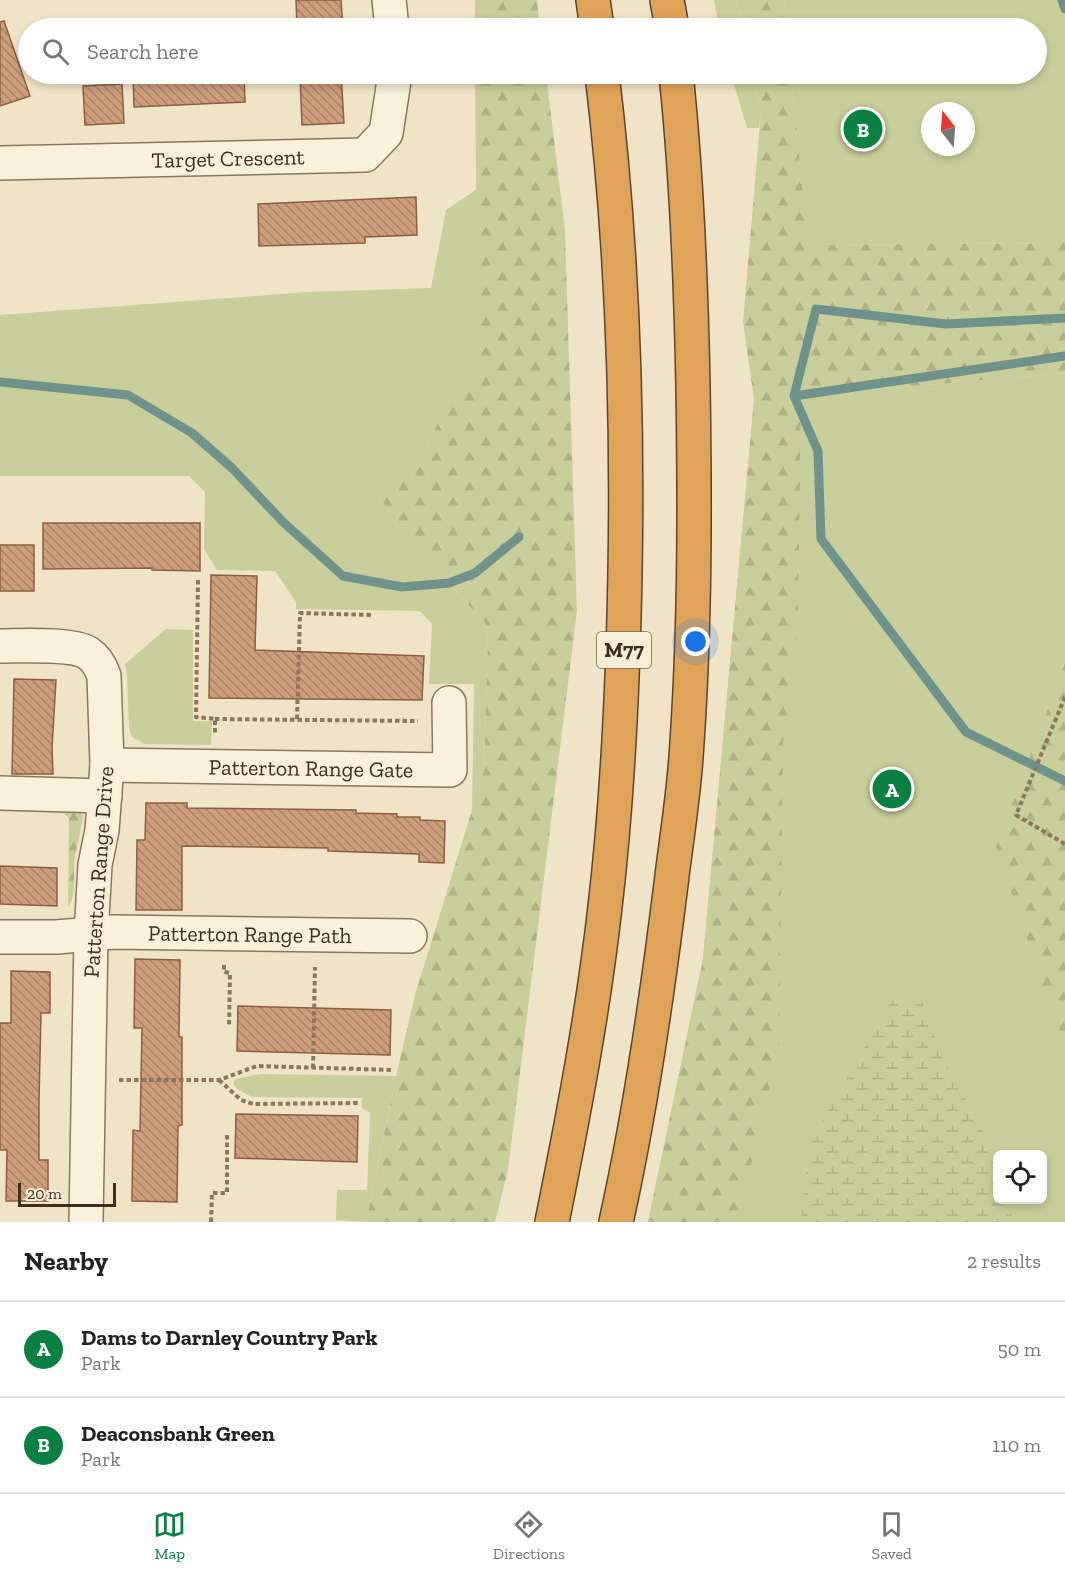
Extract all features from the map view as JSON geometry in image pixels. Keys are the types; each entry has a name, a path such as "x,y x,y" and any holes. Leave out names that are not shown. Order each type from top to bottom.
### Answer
{"highway":[{"path":"593,0 596,18"},
{"path":"668,0 671,18"},
{"name":"M77","path":"552,1222 574,1108 605,909 615,812 624,667 627,431 624,321 603,84"},
{"path":"616,1222 634,1142 649,1049 686,759 694,597 694,442 691,283 684,152 677,84"}],"street":[{"path":"389,0 391,18"},
{"name":"Target Crescent","path":"0,163 364,155 386,133 393,84"},
{"name":"Patterton Range Drive","path":"0,646 67,647 87,652 99,664 104,676 106,781 102,830 95,865 91,935 86,1222"},
{"name":"Patterton Range Gate","path":"0,793 215,767 450,770 449,712"},
{"name":"Patterton Range Path","path":"0,937 91,935 114,932 410,936"}],"path":[{"path":"198,580 196,717 297,719 449,712"},
{"path":"297,719 300,613 372,615"},
{"path":"1065,697 1016,815 1065,844"},
{"path":"215,719 215,767"},
{"path":"224,933 224,972 230,973 229,1027"},
{"path":"313,1068 315,934"},
{"path":"88,1080 219,1080 257,1066 393,1070"},
{"path":"219,1080 241,1100 253,1104 358,1103"},
{"path":"211,1222 212,1193 226,1193 227,1134"}],"green space":[{"path":"475,0 537,0 539,18 475,18"},
{"path":"714,0 736,0 740,18 717,18"},
{"path":"736,0 784,0 786,18 740,18"},
{"path":"784,0 1065,0 1065,243 807,245 792,84 1047,84 1047,18 786,18"},
{"path":"475,84 547,84 565,230 577,611 508,1170 495,1222 366,1222 415,995 484,771 488,627 418,547 405,541 380,497 426,451 444,408 478,365"},
{"path":"734,84 754,84 761,111 759,128 747,128"},
{"path":"754,84 792,84 808,245 1065,243 1065,373 801,396 798,620 783,743 779,1052 737,1222 648,1222 703,959 754,400 743,322 761,111"},
{"path":"477,189 478,366 444,408 426,451 380,497 405,541 418,547 488,627 484,771 472,812 474,684 429,684 432,624 420,611 296,609 296,602 275,571 217,570 204,549 205,492 189,476 0,476 0,315 308,292 431,288 446,210"},
{"path":"1065,373 1065,1222 648,1222 703,959 754,400"},
{"path":"166,629 193,630 193,721 212,721 211,745 144,744 132,737 129,728 125,664"},
{"path":"1065,663 1065,1053 996,847"},
{"path":"59,809 83,810 74,863 73,896 68,907 69,818"},
{"path":"920,996 943,1059 994,1150 993,1204 1011,1204 1013,1222 801,1222 809,1144 891,1001"},
{"path":"260,1074 396,1076 366,1222 336,1220 337,1190 367,1190 370,1113 362,1108 362,1098 252,1097 237,1089 233,1083 235,1079"}],"building":[{"path":"296,0 341,0 342,18 297,18"},
{"path":"4,21 18,61 18,84 26,84 30,96 0,106 0,22"},
{"path":"122,84 124,123 85,125 83,86"},
{"path":"133,84 244,84 245,102 134,107"},
{"path":"300,84 342,84 344,123 302,125"},
{"path":"416,197 417,235 365,237 365,243 259,246 258,204"},
{"path":"43,523 200,523 200,571 152,570 152,568 43,569"},
{"path":"0,545 34,545 34,591 0,591"},
{"path":"211,575 257,576 255,650 424,656 422,700 209,698"},
{"path":"14,679 56,680 52,748 53,774 12,774"},
{"path":"146,803 187,803 187,808 356,810 356,813 397,814 397,817 420,817 420,820 445,821 444,863 419,862 419,854 328,851 328,848 182,846 182,910 136,910 137,840 145,840"},
{"path":"0,866 57,868 57,906 0,904"},
{"path":"135,959 180,960 179,1037 182,1037 182,1125 178,1126 177,1202 132,1201 133,1130 140,1131 142,1028 134,1028"},
{"path":"11,971 50,972 50,1013 41,1013 39,1101 39,1160 48,1160 48,1201 6,1201 7,1150 0,1150 0,1023 11,1023"},
{"path":"238,1006 391,1010 390,1055 237,1051"},
{"path":"236,1114 358,1116 357,1162 235,1158"}],"waterway":[{"path":"1062,0 1065,9"},
{"path":"1065,318 946,324 816,309 794,396 818,451 821,539 966,732 1065,781"},
{"path":"794,396 1065,356"},
{"path":"0,382 128,395 192,433 232,468 283,522 343,576 402,587 449,583 475,573 519,537"}],"place":[{"name":"Deaconsbank Green","path":"863,129"},
{"name":"Dams to Darnley Country Park","path":"892,789"}]}
